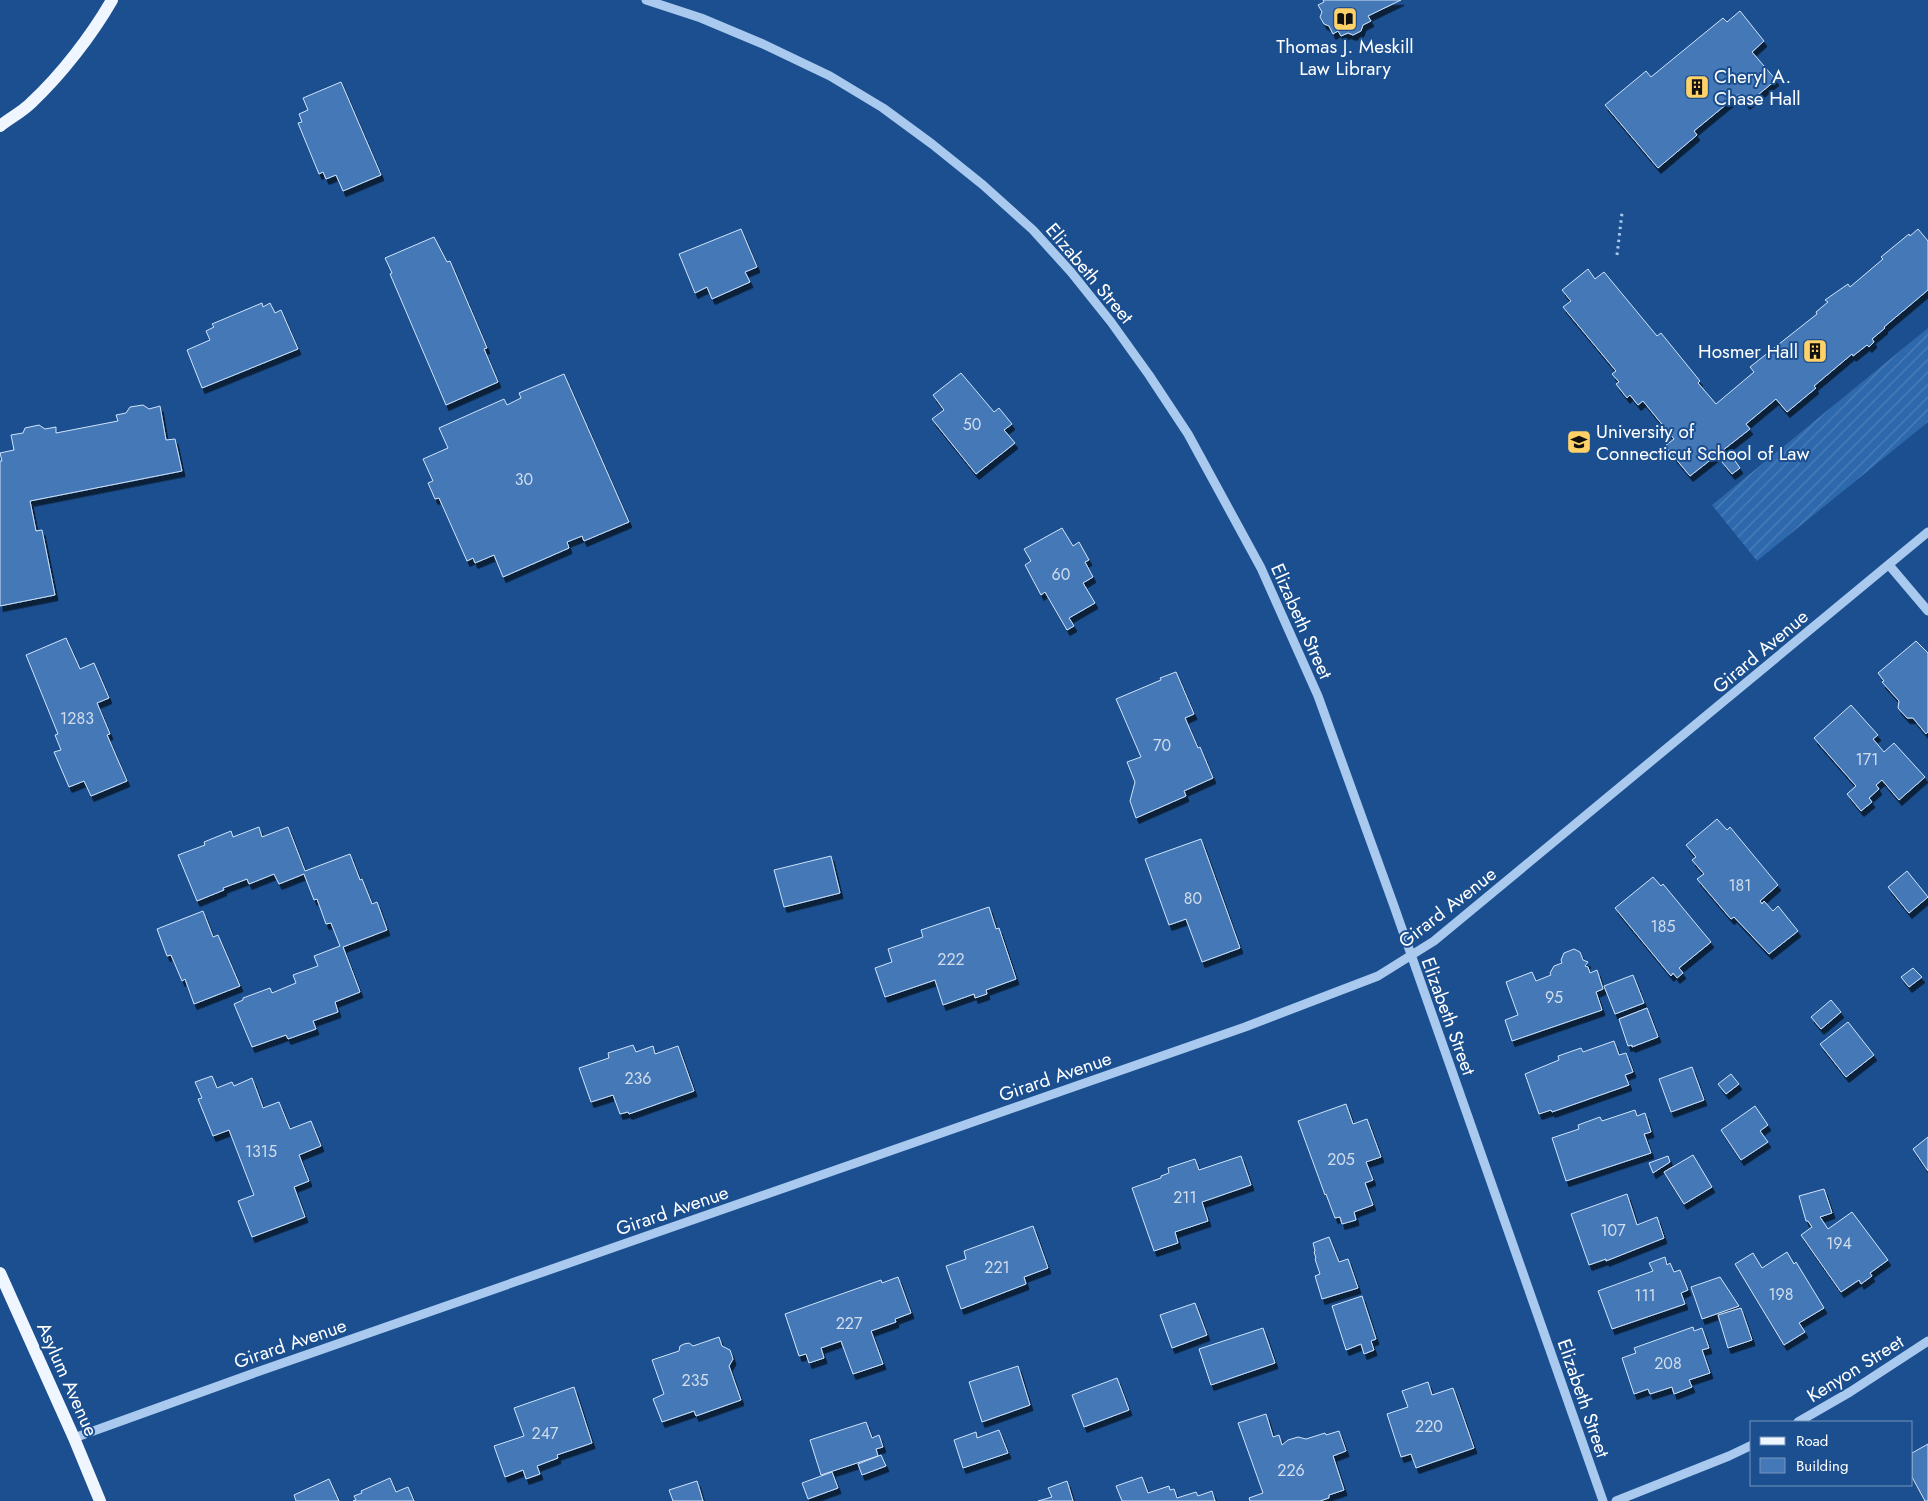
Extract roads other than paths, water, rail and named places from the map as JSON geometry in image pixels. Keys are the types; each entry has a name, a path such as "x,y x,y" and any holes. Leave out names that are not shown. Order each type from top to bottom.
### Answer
{"main road":[{"path":"0,126 31,104 72,58 101,19 112,0"},
{"name":"Asylum Avenue","path":"0,1273 100,1501"}],"street":[{"name":"Elizabeth Street","path":"646,0 701,18 763,44 830,76 883,108 932,144 983,185 1033,230 1071,272 1111,322 1188,434 1261,568 1322,705 1603,1501"},
{"name":"Girard Avenue","path":"74,1438 257,1372 1245,1027 1378,976 1434,941 1928,532"},
{"path":"1889,565 1928,611"},
{"name":"Kenyon Street","path":"1800,1421 1850,1392 1928,1341"},
{"path":"1616,1501 1750,1446"}],"place":[{"name":"Thomas J. Meskill Law Library","path":"1345,19"},
{"name":"Cheryl A. Chase Hall","path":"1697,87"},
{"name":"Hosmer Hall","path":"1815,351"},
{"name":"University of Connecticut School of Law","path":"1579,442"}]}
